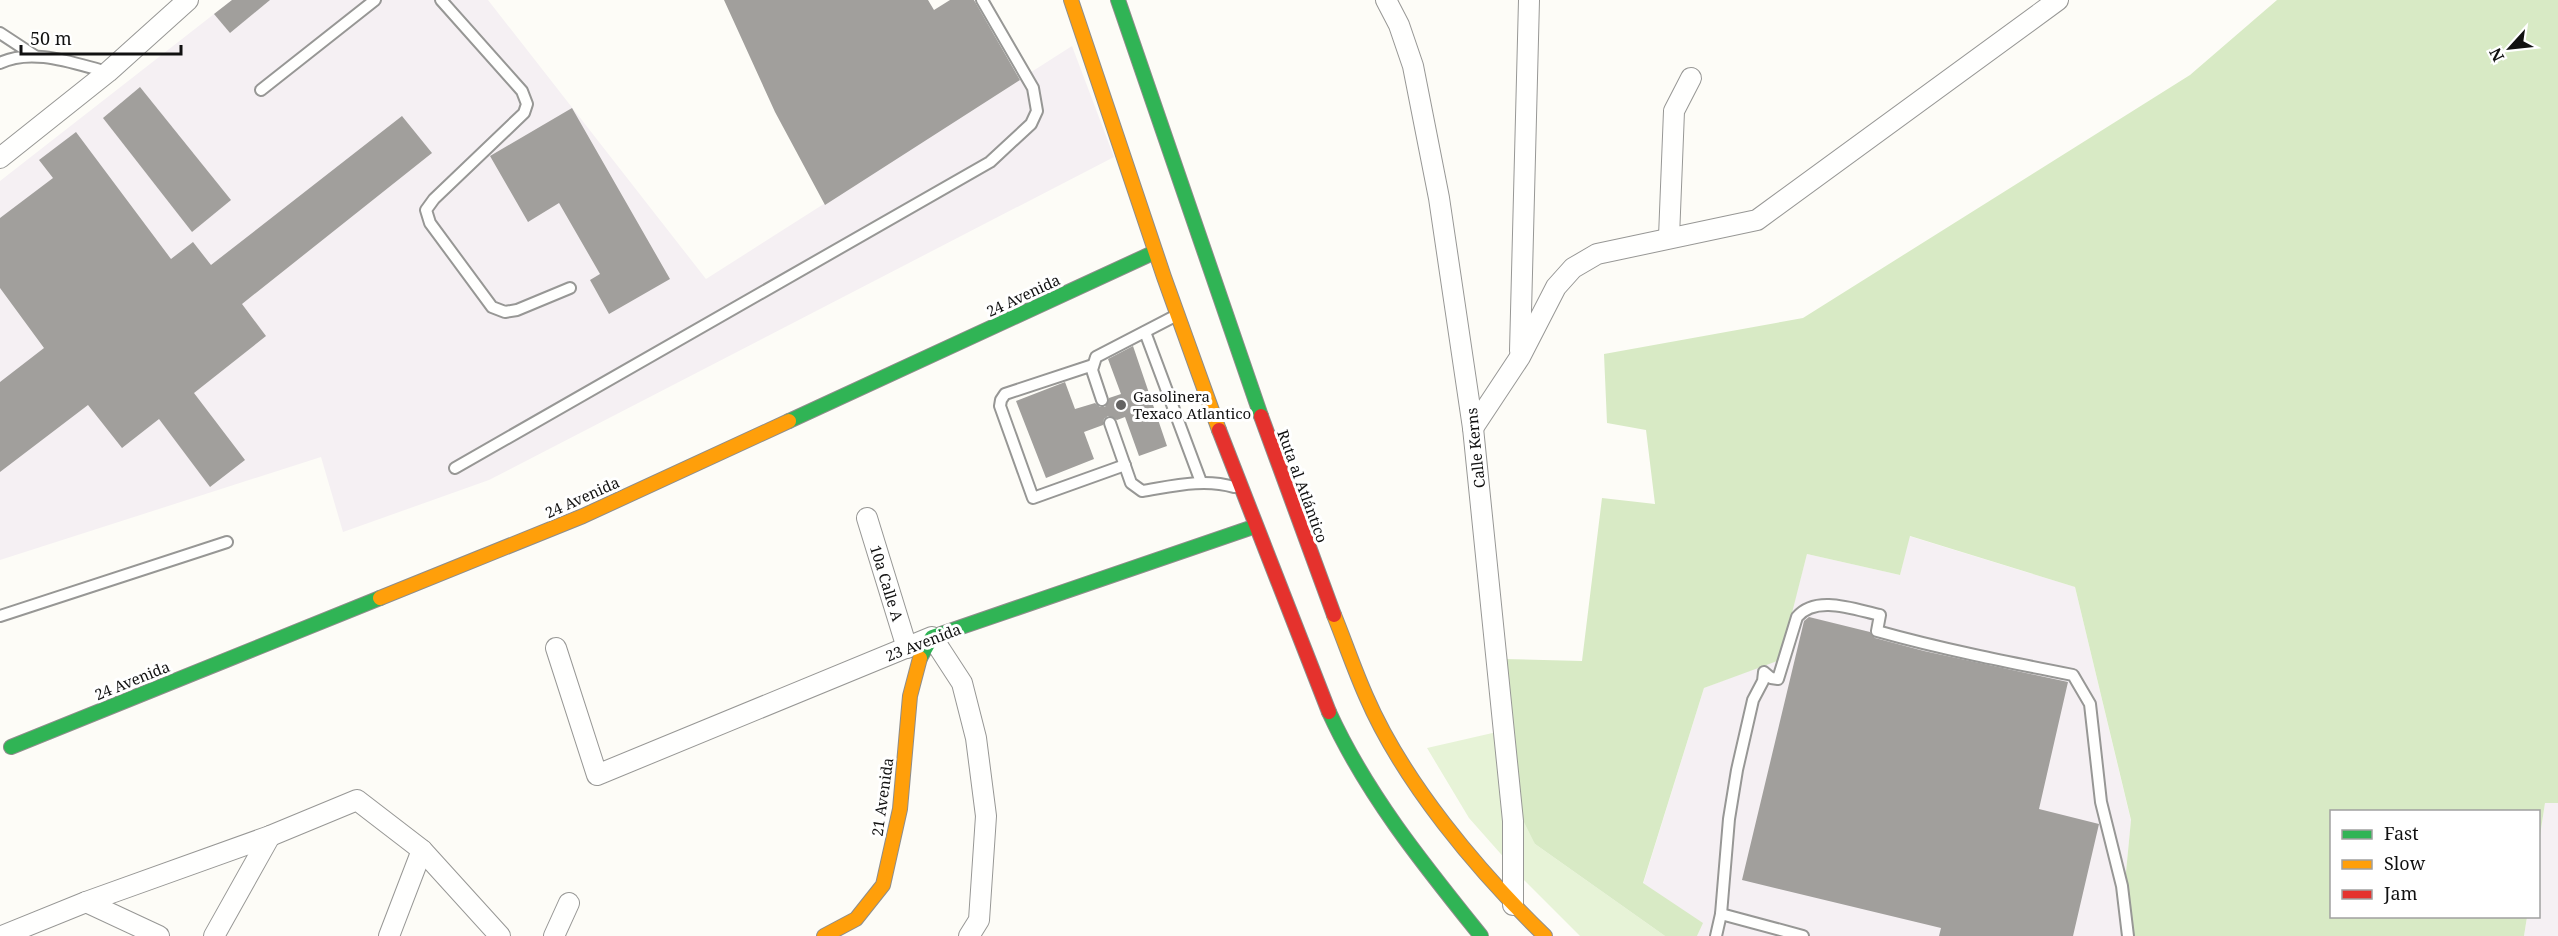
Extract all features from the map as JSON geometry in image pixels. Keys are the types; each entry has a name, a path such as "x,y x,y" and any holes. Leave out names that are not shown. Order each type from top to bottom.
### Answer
{"main road":[{"path":"1071,0 1155,252 1241,489 1332,720 1358,768 1403,840 1481,936"},
{"name":"Ruta al Atlántico","path":"1118,0 1196,233 1290,500 1366,696 1395,752 1436,812 1513,905 1545,936"},
{"name":"24 Avenida","path":"11,747 583,516 1155,252"},
{"name":"23 Avenida","path":"932,637 1256,526"},
{"name":"21 Avenida","path":"824,936 856,919 883,885 900,809 910,696 920,658 932,637"}],"street":[{"name":"Calle Kerns","path":"1386,0 1399,25 1413,66 1439,198 1473,428 1513,821 1513,905"},
{"path":"1520,357 1529,0"},
{"path":"1473,428 1520,357 1556,286 1573,268 1597,254 1757,220 2058,0"},
{"path":"0,158 108,72 182,1"},
{"path":"1670,237 1674,111 1691,78"},
{"name":"10a Calle A","path":"867,518 907,648"},
{"path":"932,637 963,683 976,738 986,816 979,920 969,936"},
{"name":"23 Avenida","path":"556,648 597,774 932,637"},
{"path":"2,936 86,902 270,836 357,800 422,850 500,936"},
{"path":"214,936 270,836"},
{"path":"389,936 422,850"},
{"path":"86,902 159,936"},
{"path":"554,936 568,903"},
{"path":"44,936 53,917"}],"lane":[{"path":"261,90 375,0"},
{"path":"441,0 522,92 527,104 524,113 434,199 426,210 430,223 492,307 505,312 517,310 570,288"},
{"path":"455,468 990,162 1031,124 1037,111 1033,88 982,0"},
{"path":"0,33 35,56"},
{"path":"0,63 20,57 35,56 108,72"},
{"path":"1102,400 1092,370 1096,357 1178,314"},
{"path":"1145,332 1201,482"},
{"path":"1093,365 1005,394 1000,406 1033,498 1125,465"},
{"path":"1110,423 1131,483 1142,491 1201,482 1221,483 1241,489"},
{"path":"0,616 226,542"},
{"path":"1716,936 1721,914 1729,819 1753,700 1763,681 1764,672 1771,678 1778,679 1797,617 1802,610 1825,605 1880,615 1877,630 1898,636 1975,656 2073,675 2090,704 2101,802 2122,886 2128,936"},
{"path":"1721,914 1803,936"}],"shaded area":[{"path":"232,0 488,0 706,279 1072,46 1114,157 489,480 343,532 321,457 0,560 0,181"},
{"path":"1909,536 2075,587 2131,821 2123,903 2129,936 1697,936 1702,923 1643,884 1704,688 1779,659 1807,554 1900,575"},
{"path":"2545,803 2558,803 2558,936 2524,936 2527,918 2540,918 2540,836"}],"green space":[{"path":"2277,0 2558,0 2558,803 2545,803 2540,836 2540,810 2330,810 2330,918 2527,918 2524,936 2129,936 2123,903 2131,820 2075,587 1910,536 1900,575 1807,554 1780,660 1704,688 1643,883 1703,923 1697,936 1665,936 1535,844 1522,818 1503,659 1582,661 1602,498 1655,504 1646,430 1607,423 1604,354 1803,318 2190,75"},
{"path":"1510,729 1535,844 1665,936 1580,936 1523,879 1469,818 1427,748"}],"building":[{"path":"232,0 270,0 230,33 214,14"},
{"path":"724,0 928,0 934,10 950,0 974,0 1020,80 825,205 775,112"},
{"path":"140,87 231,200 192,232 103,118"},
{"path":"572,108 670,279 609,314 590,280 600,274 559,203 528,222 490,156"},
{"path":"402,116 432,153 242,304 266,336 194,393 245,460 210,487 159,419 122,448 88,405 0,472 0,382 44,348 0,288 0,218 53,178 39,160 76,132 171,259 193,242 211,265"},
{"path":"1133,346 1167,446 1139,456 1125,417 1117,420 1108,416 1104,419 1103,425 1084,432 1094,459 1046,478 1016,401 1065,382 1075,409 1095,403 1100,407 1105,407 1109,398 1121,394 1108,359"},
{"path":"1809,617 1870,632 1875,638 1924,651 2068,682 2039,809 2099,824 2073,936 1939,936 1941,928 1742,880 1804,621"}],"traffic: fast":[{"path":"1118,0 1261,416"},
{"path":"789,421 1155,252"},
{"path":"920,658 932,637 1256,526"},
{"path":"11,747 380,598"},
{"path":"1329,712 1344,743 1379,801 1418,856 1481,936"}],"traffic: slow":[{"path":"1071,0 1164,277 1219,430"},
{"path":"380,598 583,516 789,421"},
{"path":"1334,615 1366,696 1400,761 1421,793 1494,883 1545,936"},
{"path":"824,936 856,919 883,885 900,809 910,696 920,658"}],"traffic: jam":[{"path":"1261,416 1334,615"},
{"path":"1219,430 1329,712"}],"place":[{"name":"Gasolinera Texaco Atlantico","path":"1121,405"}]}
